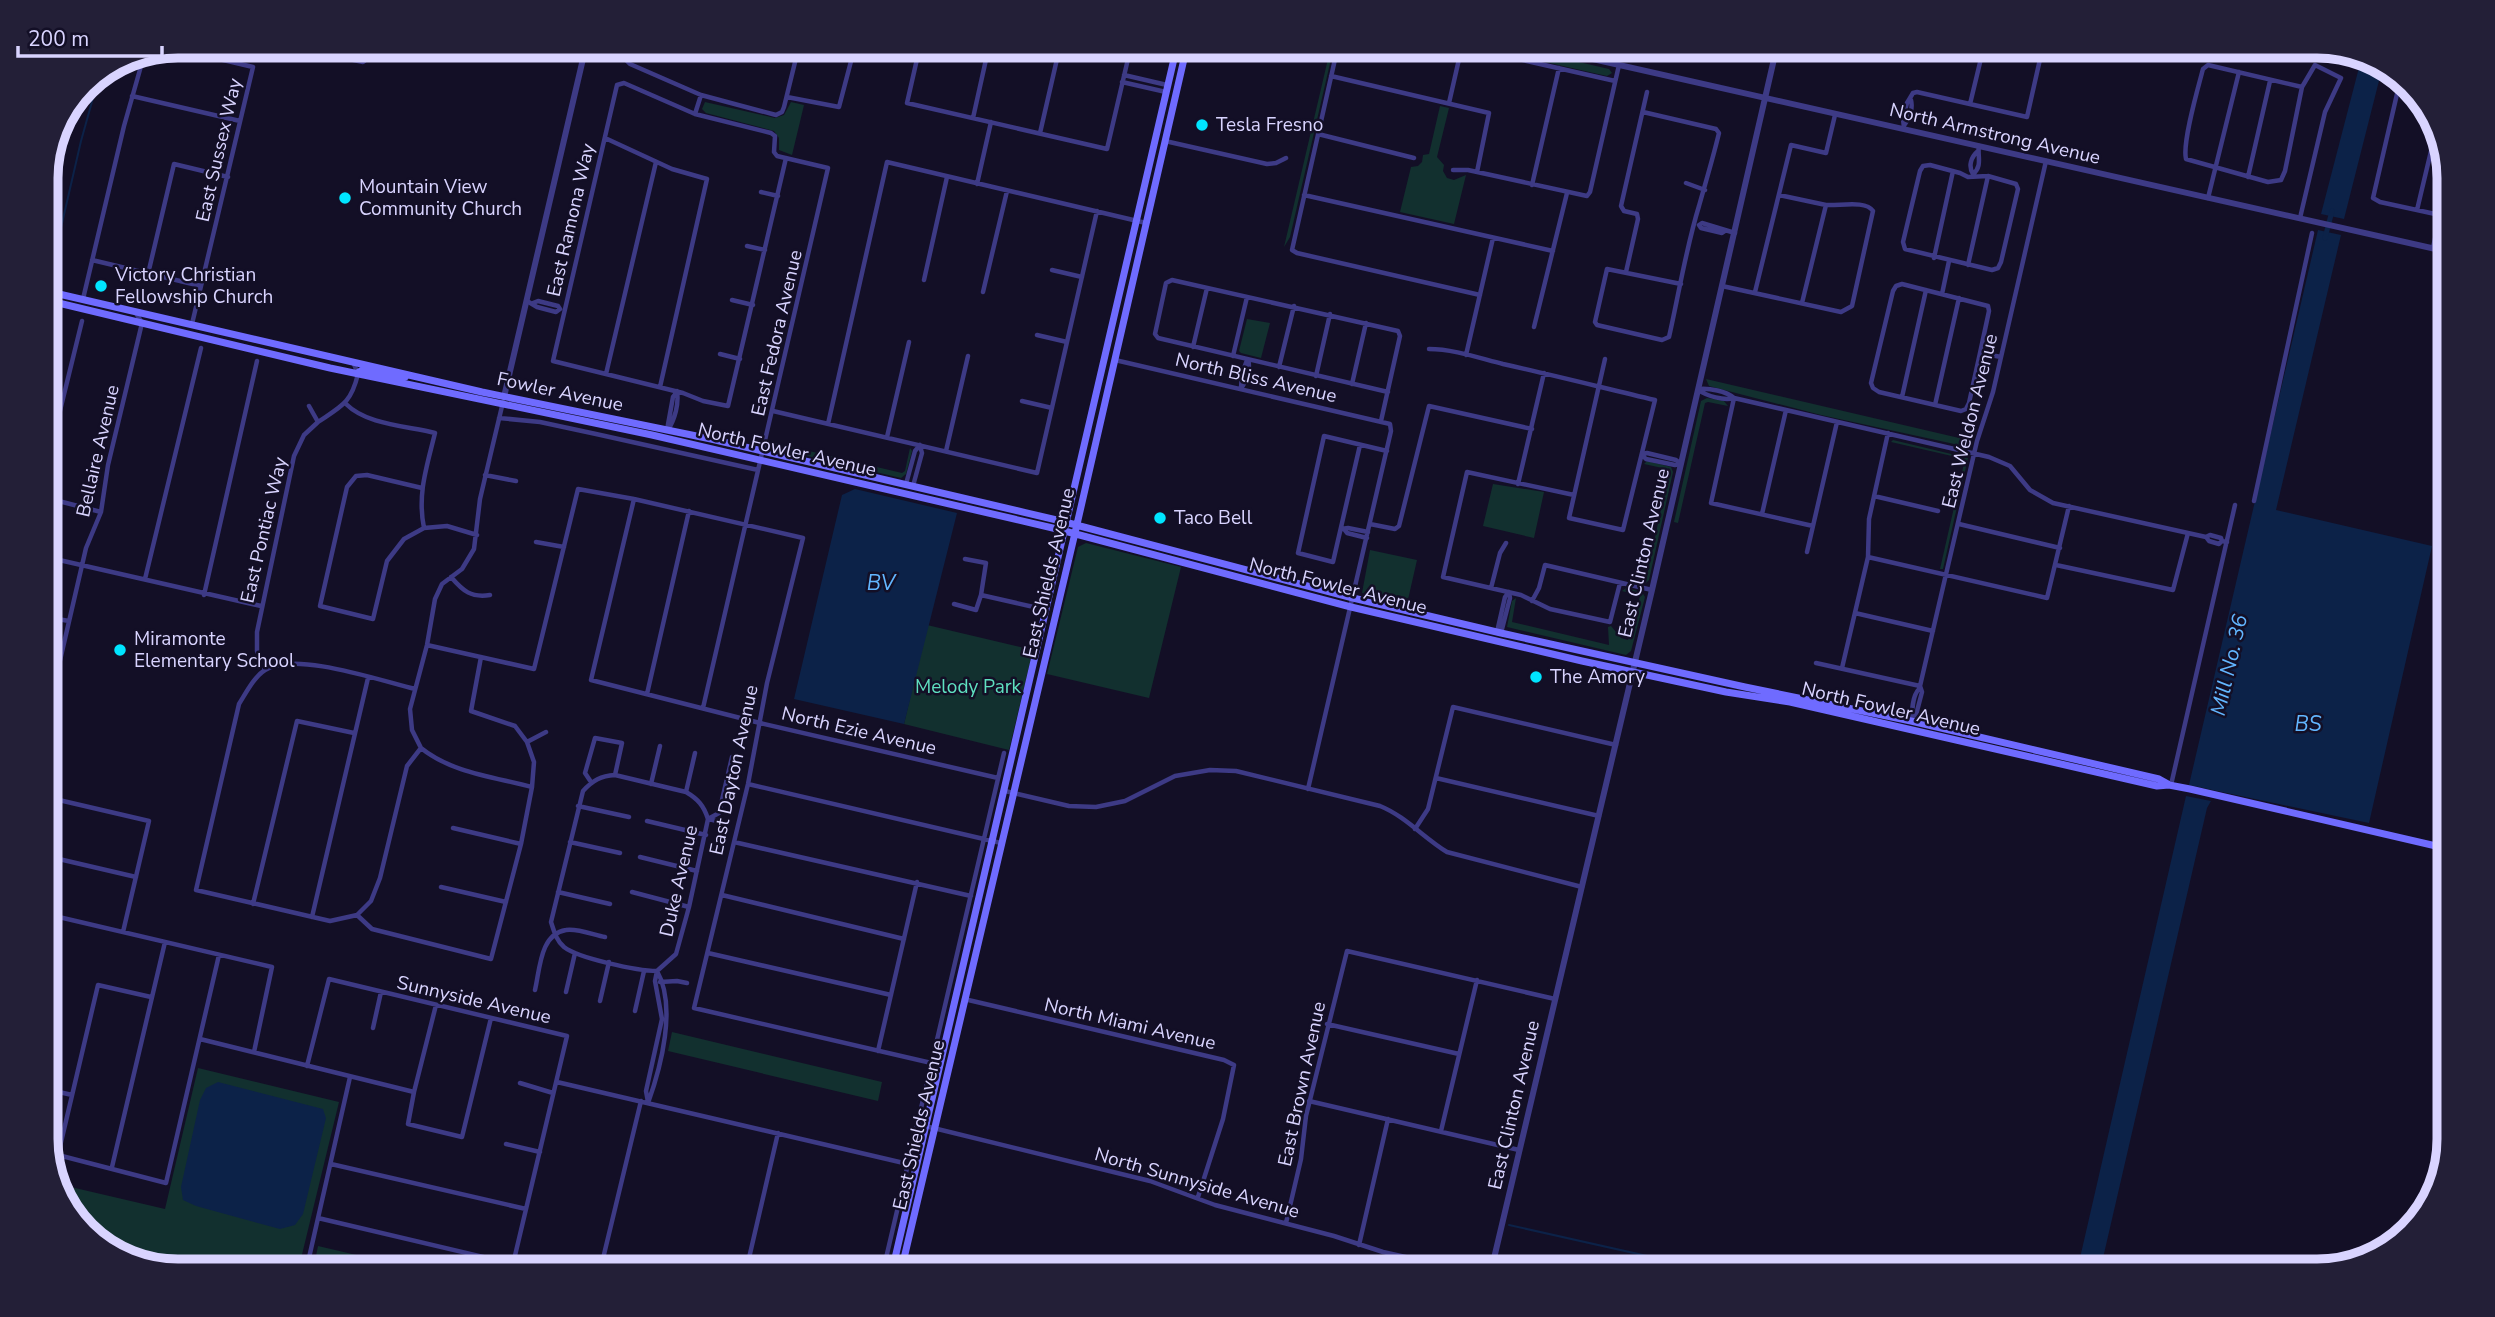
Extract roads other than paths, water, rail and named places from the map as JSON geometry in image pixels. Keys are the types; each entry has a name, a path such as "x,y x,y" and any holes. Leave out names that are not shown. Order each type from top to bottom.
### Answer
{"main road":[{"name":"East Shields Avenue","path":"895,1259 964,999 1001,843 1047,610 1174,58"},
{"name":"East Shields Avenue","path":"904,1259 940,1065 988,839 1009,792 1031,724 1184,58"},
{"path":"1114,360 1110,356 1121,294"},
{"name":"Fowler Avenue","path":"58,297 192,324 413,376 503,401"},
{"name":"Fowler Avenue","path":"58,299 142,323 358,374 763,451 1068,522"},
{"path":"142,323 151,320 181,327 192,324"},
{"path":"240,346 297,355 303,350"},
{"path":"1098,428 1096,419 1104,381 1105,359"},
{"path":"358,374 363,370 396,377 413,376"},
{"name":"North Fowler Avenue","path":"503,401 1065,531 1076,529 1353,598 2159,779 2170,785"},
{"path":"862,484 868,482 904,490 910,489 910,485"},
{"name":"North Fowler Avenue","path":"1068,522 1076,529 1209,569 1351,607 1726,692 1911,723 2004,751 2157,786 2170,785 2190,789 2437,846"},
{"path":"1209,569 1233,571 1269,581 1276,581 1278,578"},
{"path":"1455,631 1462,628 1495,636 1499,632"},
{"path":"1031,724 1030,706 1039,666 1036,660"},
{"path":"2004,751 2055,759 2058,756"}],"street":[{"name":"East Sussex Way","path":"192,324 253,67 215,58"},
{"path":"347,58 360,62 366,58"},
{"path":"532,787 436,760 421,748 412,730 410,709 438,591 471,557 477,535 478,509 485,475 530,302 583,58"},
{"path":"626,58 626,61 701,95 776,114 782,112 796,58"},
{"path":"787,97 839,107 852,58"},
{"path":"917,58 907,103 1107,149 1128,58"},
{"path":"973,118 986,58"},
{"path":"1040,134 1057,58"},
{"path":"1335,58 1292,250 1480,295"},
{"path":"1449,103 1459,58"},
{"path":"1515,58 1615,81"},
{"name":"North Armstrong Avenue","path":"1588,58 1835,115 1904,126 1978,148 2046,160 2207,199 2437,249"},
{"name":"East Clinton Avenue","path":"1495,1259 1774,58"},
{"path":"1970,104 1981,58"},
{"path":"1904,126 1907,103 1913,93 1917,92 2027,117 2040,58"},
{"path":"82,300 141,64"},
{"path":"1453,170 1477,172 1587,196 1619,65"},
{"path":"2300,218 2325,112 2341,78 2315,65 2302,87 2281,180 2268,182 2248,177 2186,159 2184,155 2203,69 2208,65 2302,87"},
{"path":"1532,185 1559,68"},
{"path":"2207,199 2239,72"},
{"path":"1124,75 1167,89"},
{"path":"1331,76 1489,113 1477,172"},
{"path":"2248,177 2270,80"},
{"path":"1122,82 1167,89"},
{"name":"East Ramona Way","path":"606,374 553,361 562,309 617,85 624,83 695,114"},
{"path":"2399,91 2373,198 2379,202 2437,214"},
{"path":"1626,271 1638,219 1637,214 1624,211 1621,206 1647,92"},
{"path":"656,162 606,374 729,406 786,159 774,152 776,141 771,133 695,114 701,95"},
{"path":"132,96 240,121"},
{"path":"1643,112 1716,129 1719,133 1669,337 1666,339 1596,324 1608,269 1681,284"},
{"path":"1755,292 1791,145 1826,153 1835,115"},
{"path":"977,184 991,122"},
{"path":"1318,134 1414,158"},
{"path":"605,138 656,162 707,179 660,387"},
{"path":"1164,141 1267,164 1286,158"},
{"path":"2417,209 2432,145"},
{"path":"1973,176 1970,168 1978,148"},
{"path":"1973,176 1980,157 1978,148"},
{"name":"East Fedora Avenue","path":"703,708 828,168 786,159"},
{"name":"East Weldon Avenue","path":"1911,723 1922,692 1920,687 1946,575 2001,357 2046,160"},
{"path":"828,424 887,162 1146,223"},
{"path":"148,274 174,164 228,177"},
{"path":"1971,164 1978,166"},
{"path":"1930,165 1953,171 2011,181 2018,189 1998,268 1992,270 1905,249 1903,242 1923,166 1930,165"},
{"path":"1934,258 1953,171"},
{"path":"1968,265 1988,176"},
{"path":"924,280 947,177"},
{"path":"1686,183 1705,190"},
{"path":"983,292 1007,190"},
{"path":"761,192 778,197"},
{"path":"1534,327 1567,193"},
{"path":"1304,195 1553,251"},
{"path":"1722,286 1841,312 1852,306 1873,211 1866,204 1826,205 1778,195"},
{"path":"1802,303 1826,205"},
{"path":"773,411 1037,473 1097,211"},
{"path":"1697,225 1702,223 1735,233"},
{"path":"2433,248 2437,229"},
{"path":"2254,501 2312,233"},
{"path":"1466,355 1493,238"},
{"path":"747,246 765,250"},
{"path":"92,260 201,286"},
{"path":"1942,294 1949,261"},
{"path":"1052,270 1082,277"},
{"path":"1381,421 1384,410 1388,392 1400,336 1399,332 1330,314 1169,280 1166,284 1155,337 1388,392"},
{"path":"1902,284 1926,290 1988,306 1989,312 1966,409 1961,411 1879,392 1871,383 1893,291 1896,286 1902,284"},
{"path":"1193,347 1207,288"},
{"path":"1902,397 1926,290"},
{"path":"1233,356 1247,297"},
{"path":"1935,405 1959,298"},
{"path":"732,300 753,304"},
{"path":"530,302 537,307 556,312 562,309"},
{"path":"1279,367 1294,306"},
{"path":"135,312 142,323"},
{"path":"1316,376 1330,314"},
{"path":"58,419 82,321"},
{"name":"Bellaire Avenue","path":"58,671 86,548 101,512 108,465 142,323"},
{"path":"1352,384 1366,323"},
{"path":"1037,335 1067,342"},
{"path":"887,437 909,342"},
{"path":"145,579 201,348"},
{"path":"1429,349 1466,355 1599,386 1654,400 1623,530 1569,518 1574,495 1599,386 1605,359"},
{"path":"1980,353 2001,357"},
{"path":"720,354 740,359"},
{"path":"946,451 968,356"},
{"path":"1241,389 1248,359"},
{"name":"North Bliss Avenue","path":"1114,360 1381,421 1390,424 1387,451"},
{"path":"204,595 257,361"},
{"path":"353,362 358,374 354,391 346,404 367,417 435,433 422,488 420,507 424,528"},
{"path":"1518,484 1544,373"},
{"path":"1698,390 1705,388 1730,394 1734,398 1975,453 2010,466 2030,490 2053,503 2206,537 2219,544 2225,542"},
{"path":"667,431 673,397 677,391"},
{"path":"1734,398 1711,503 1814,526"},
{"path":"1022,401 1052,408"},
{"name":"East Pontiac Way","path":"265,670 257,651 257,632 298,444 310,428 346,404"},
{"path":"309,406 318,422"},
{"path":"1370,524 1398,528 1429,406 1532,429"},
{"path":"1762,514 1786,410"},
{"path":"499,418 540,422 596,433 758,470"},
{"path":"1807,552 1837,422"},
{"path":"1842,668 1868,557 1868,528 1888,433"},
{"path":"1308,789 1387,451 1324,436 1297,553 1334,562 1360,445"},
{"path":"910,485 922,453 920,445"},
{"path":"1642,454 1646,458 1675,466 1681,464"},
{"path":"1574,495 1467,472 1443,577 1509,592 1550,610 1610,622 1620,583"},
{"path":"422,488 367,475 356,476 347,488 320,606 373,619 387,561 404,539 424,528 447,526 477,535"},
{"path":"485,475 516,481"},
{"path":"426,645 534,669 578,489 747,524"},
{"path":"1874,496 1938,510"},
{"name":"North Ezie Avenue","path":"634,499 591,680 760,723 998,778"},
{"path":"58,501 101,512"},
{"path":"2170,785 2235,505"},
{"path":"1868,557 2047,598 2069,506"},
{"path":"647,694 690,511"},
{"name":"East Dayton Avenue","path":"747,524 803,538 767,683 748,784 694,1008 878,1051"},
{"path":"1958,524 2060,548"},
{"path":"1343,529 1367,535"},
{"path":"2056,565 2173,590 2188,533"},
{"path":"536,542 564,547"},
{"path":"1491,588 1500,553 1506,542"},
{"path":"954,604 976,610 981,595 986,563 965,559"},
{"path":"58,560 261,606"},
{"path":"1532,601 1538,592 1545,565 1652,590"},
{"path":"452,577 467,593 480,597 490,595"},
{"path":"1499,632 1510,598 1509,592"},
{"path":"981,595 1047,610"},
{"path":"1855,613 1933,631"},
{"path":"58,619 69,621"},
{"path":"357,915 372,929 491,960 520,844 532,787 534,762 527,742 515,726 471,711 481,657"},
{"path":"415,689 309,663 286,663 265,670 250,685 239,704 196,890 330,921 357,915 371,901 380,878 407,766 421,748"},
{"path":"1816,663 1920,687"},
{"path":"312,918 368,678"},
{"path":"1416,829 1428,809 1453,707 1616,745"},
{"path":"253,904 298,721 354,733"},
{"path":"527,742 545,732"},
{"path":"591,782 585,773 595,738 622,743 615,775"},
{"path":"651,784 660,746"},
{"path":"648,1103 668,1019 657,971 645,971 575,953 563,946 555,936 551,922 583,791 591,782 603,776 615,775 686,792 695,753"},
{"name":"East Shields Avenue","path":"886,1259 971,896 988,839 1004,753"},
{"path":"708,819 719,813 732,757"},
{"path":"1009,792 1069,806 1097,807 1125,801 1175,776 1210,770 1236,771 1380,806 1398,814 1447,852 1582,887"},
{"path":"1436,778 1600,816"},
{"path":"748,784 1001,843"},
{"name":"Duke Avenue","path":"657,971 676,954 706,835 708,819 705,809 695,797 686,792"},
{"path":"58,800 149,821 123,932"},
{"path":"578,806 629,817"},
{"path":"708,819 724,823"},
{"path":"647,821 706,835"},
{"path":"453,828 520,844"},
{"path":"570,842 620,853"},
{"path":"734,842 971,896"},
{"path":"640,857 697,871"},
{"path":"58,859 136,877"},
{"path":"917,882 878,1051 940,1065"},
{"path":"441,887 506,902"},
{"path":"558,892 610,904"},
{"path":"632,892 689,907"},
{"path":"722,895 904,939"},
{"path":"58,917 272,967 254,1052"},
{"path":"535,990 545,943 567,930 605,937"},
{"path":"111,1167 165,942"},
{"name":"East Brown Avenue","path":"1286,1223 1301,1159 1309,1101 1347,951 1477,980"},
{"path":"566,992 575,953"},
{"path":"708,953 891,995"},
{"path":"59,1155 166,1183 219,955"},
{"path":"600,1001 609,962"},
{"path":"635,1011 645,971"},
{"name":"Sunnyside Avenue","path":"307,1066 328,979 567,1036 557,1082"},
{"path":"1441,1131 1477,980 1555,999"},
{"path":"658,983 687,983"},
{"path":"59,1152 98,985 151,998"},
{"path":"373,1028 381,992"},
{"name":"North Miami Avenue","path":"964,999 1224,1060 1234,1065 1223,1119 1198,1197"},
{"path":"436,1005 408,1124 462,1137 491,1018"},
{"path":"1327,1024 1460,1054"},
{"path":"200,1039 414,1091"},
{"path":"309,1259 351,1077"},
{"path":"514,1259 557,1082 908,1164"},
{"path":"520,1083 554,1093"},
{"path":"58,1092 72,1095"},
{"path":"603,1259 640,1101"},
{"path":"1309,1101 1520,1150"},
{"path":"1359,1245 1388,1119"},
{"name":"North Sunnyside Avenue","path":"917,1124 1150,1181 1215,1205 1416,1259"},
{"path":"749,1259 778,1133"},
{"path":"506,1144 540,1152"},
{"path":"331,1164 526,1209"},
{"path":"318,1218 492,1259"}],"water":[{"path":"2360,66 2380,76 2344,219 2321,214"},
{"name":"BS","path":"2318,230 2341,235 2276,510 2432,546 2369,823 2189,785"},
{"name":"BV","path":"855,489 957,513 904,724 794,699 842,495"},
{"path":"2186,796 2211,801 2207,808 2103,1259 2080,1259"},
{"path":"218,1082 323,1109 326,1118 303,1214 295,1225 280,1229 183,1200 181,1187 200,1100 206,1088"}],"waterway":[{"path":"58,241 94,93"},
{"name":"Mill No. 36","path":"2325,238 2332,211"},
{"path":"1509,1225 1661,1259"}],"place":[{"name":"Tesla Fresno","path":"1202,125"},
{"name":"Mountain View Community Church","path":"345,198"},
{"name":"Victory Christian Fellowship Church","path":"101,286"},
{"name":"Taco Bell","path":"1160,518"},
{"name":"Miramonte Elementary School","path":"120,650"},
{"name":"The Amory","path":"1536,677"}],"park label":[{"name":"Melody Park","path":"968,687"}]}
